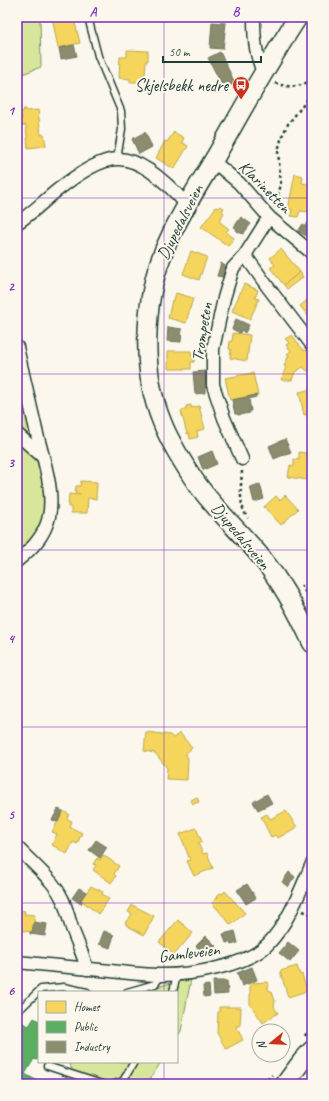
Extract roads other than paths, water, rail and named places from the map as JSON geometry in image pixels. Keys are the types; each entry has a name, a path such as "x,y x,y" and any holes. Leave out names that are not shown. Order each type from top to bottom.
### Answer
{"street":[{"path":"254,17 254,36 258,62 270,78"},
{"name":"Djupedalsveien","path":"298,17 270,78 213,161 169,237 156,272 152,292 149,313 147,356 155,400 161,421 174,446 192,477 224,516 261,557 290,598 312,643"},
{"path":"17,223 81,174 101,163 117,158 133,162 147,169 173,189 187,205"},
{"name":"Klarinetten","path":"213,161 239,183 269,217 312,253"},
{"name":"Trompeten","path":"242,459 224,418 213,385 213,349 216,330 233,268 245,255 269,217"},
{"path":"245,255 312,345"},
{"path":"17,347 50,493 50,514 42,536 17,561"},
{"path":"17,434 42,456"},
{"path":"17,847 52,883 63,899 87,969"},
{"name":"Gamleveien","path":"17,962 134,974 162,975 215,968 238,962 267,945 277,933 284,922 312,864"},
{"path":"285,1084 312,1050"},
{"path":"289,1084 312,1068"}],"lane":[{"path":"89,21 98,56 121,111 121,143 117,158"},
{"path":"173,991 176,985 177,974"},
{"path":"130,991 155,984 162,975"},
{"path":"39,991 41,989 64,987 82,991"},
{"path":"17,1012 38,992"},
{"path":"115,1084 123,1081 133,1063"},
{"path":"47,1066 102,1084"}],"place":[{"name":"Skjelsbekk nedre","path":"241,100"}]}
